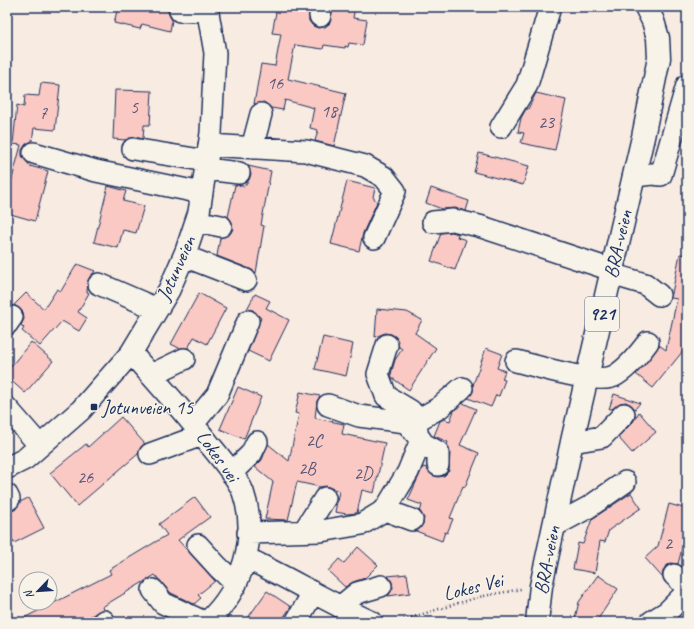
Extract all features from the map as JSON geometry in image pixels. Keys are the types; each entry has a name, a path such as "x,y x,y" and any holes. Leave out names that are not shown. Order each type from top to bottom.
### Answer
{"main road":[{"name":"BRA-veien","path":"537,622 541,586 572,442 635,176 659,58 658,38 653,21 646,7"}],"street":[{"path":"501,127 527,85 550,7"},
{"path":"180,11 207,9"},
{"name":"Jotunveien","path":"7,468 25,459 81,410 132,353 169,290 184,256 196,221 207,158 214,53 207,9"},
{"path":"635,176 652,174 661,175 687,85"},
{"path":"257,148 261,114"},
{"path":"133,150 207,158 303,137"},
{"path":"257,148 306,151 365,166 384,177 395,191 374,238"},
{"path":"34,153 96,171 202,193"},
{"path":"207,158 239,174"},
{"path":"433,222 453,220 479,226 644,284 659,295"},
{"path":"196,221 221,226"},
{"path":"184,256 246,280"},
{"path":"99,284 158,309"},
{"path":"150,454 198,429 217,395 248,321"},
{"path":"516,361 586,379 615,376 633,361 648,342"},
{"path":"387,345 378,374 386,396 410,411 418,434"},
{"name":"Lokes vei","path":"132,353 198,429 231,473 243,492 249,525 246,558 217,612 207,622"},
{"path":"151,375 184,359"},
{"path":"248,533 321,531 362,524 385,510 408,472 418,434 439,408 462,388"},
{"path":"328,405 359,416 406,422 438,452 438,465"},
{"path":"7,408 40,446"},
{"path":"572,442 602,437 624,414"},
{"path":"231,473 251,454 257,442"},
{"path":"554,526 589,507 625,482"},
{"path":"304,532 325,498"},
{"path":"385,510 412,520"},
{"path":"198,545 218,567 228,590"},
{"path":"246,558 313,592 354,617 357,593 381,586"},
{"path":"153,590 163,603 204,622"},
{"path":"296,622 313,592"},
{"path":"651,622 667,612 687,592"}],"path":[{"name":"Lokes Vei","path":"396,622 479,597 541,586"}],"building":[{"path":"118,7 169,7 168,12 172,20 170,31 142,24 140,29 114,23"},
{"path":"277,7 309,7 309,21 313,26 318,28 325,27 330,23 333,7 355,7 353,18 367,20 363,45 349,43 348,47 345,46 345,48 324,45 323,49 295,45 288,79 346,93 334,146 315,141 318,130 310,128 314,108 285,100 283,110 271,108 264,102 254,104 261,64 275,66 281,34 272,33"},
{"path":"41,83 60,85 55,130 34,128 32,141 26,144 22,150 22,156 30,166 48,171 35,221 7,213 7,198 21,145 13,144 17,105 24,107 25,95 39,96"},
{"path":"115,90 152,91 150,125 144,125 143,139 135,137 126,140 113,139"},
{"path":"536,93 566,100 555,150 521,143 524,133 518,132 521,118 526,109 528,109"},
{"path":"479,153 529,166 523,185 474,172"},
{"path":"248,166 271,171 261,225 264,226 256,273 250,269 217,256 220,238 230,234 233,229 232,222 228,217 235,185 244,186 249,180 251,174"},
{"path":"347,181 375,188 373,197 377,202 363,233 359,251 331,244"},
{"path":"108,186 126,191 123,201 144,206 136,233 123,230 118,248 94,242"},
{"path":"431,188 469,201 466,211 455,208 442,209 426,203"},
{"path":"452,232 458,234 457,237 466,240 455,270 431,261 441,233"},
{"path":"680,254 687,255 687,346 653,388 636,374 659,345 666,350 677,299 671,298"},
{"path":"77,264 95,271 88,280 87,292 89,293 78,312 87,318 79,331 62,321 40,346 22,331 24,328 21,325 24,319 23,312 14,305 26,293 44,309 57,289 61,291"},
{"path":"199,293 226,308 207,344 194,337 188,348 179,348 171,344"},
{"path":"255,294 270,301 266,308 289,320 269,361 248,351 261,318 253,310 247,309"},
{"path":"377,309 407,312 422,320 415,333 436,348 409,390 392,378 391,374 395,360 402,349 399,347 396,337 385,333 375,337"},
{"path":"323,337 353,344 346,376 315,369"},
{"path":"31,342 53,361 25,393 7,377 7,371"},
{"path":"486,348 502,354 497,368 505,371 502,379 505,380 499,396 496,395 491,407 468,398 473,392 473,385"},
{"path":"238,387 261,397 244,439 220,429"},
{"path":"300,392 320,396 317,401 315,418 344,424 342,434 385,443 374,493 362,490 357,513 347,514 335,512 339,491 326,486 320,487 297,482 288,520 265,519 273,482 255,467 262,460 268,444 289,461 299,414 295,413"},
{"path":"614,394 640,403 635,409 626,402 620,403 612,409 609,409"},
{"path":"463,403 476,409 460,445 479,453 465,487 463,486 450,518 453,519 447,533 445,532 442,541 416,531 423,524 424,518 420,512 422,505 408,500 423,467 427,468 432,475 438,477 444,476 449,471 450,452 447,445 448,442 434,436 440,421 444,419 450,421 454,411"},
{"path":"639,412 656,432 632,453 618,437 633,422"},
{"path":"121,417 145,444 141,447 138,454 77,506 50,473 86,444 88,447"},
{"path":"631,493 641,508 609,530 605,542 600,541 595,573 573,569 578,543 583,544 592,519"},
{"path":"195,497 210,517 178,540 215,581 198,595 201,598 194,604 171,593 155,575 80,622 16,622 38,611 58,611 58,601 111,574 109,570 167,535 159,524"},
{"path":"28,498 44,528 14,543 7,530 7,511 15,510 20,502"},
{"path":"669,504 687,509 687,529 678,564 671,563 665,567 662,577 645,558 658,546"},
{"path":"358,547 378,565 365,578 353,582 345,587 328,571 339,559 344,563"},
{"path":"407,574 410,593 388,596 393,588 392,582 388,576"},
{"path":"598,575 618,589 596,622 574,622 579,602"},
{"path":"267,591 291,607 280,622 245,622"}],"place":[{"name":"Jotunveien 15","path":"94,407"}]}
